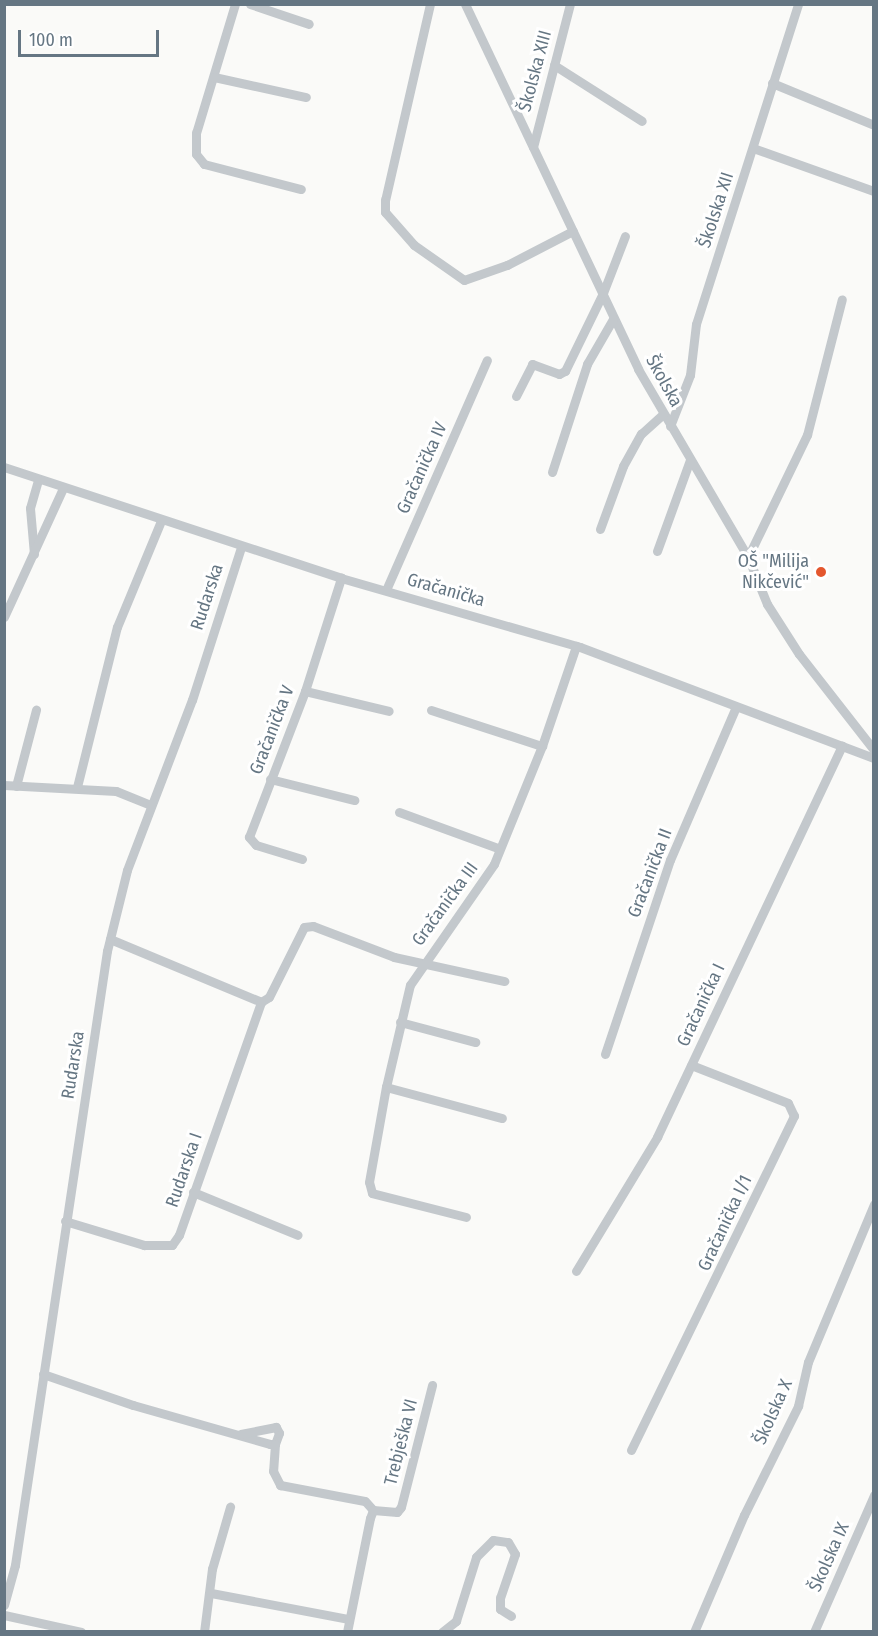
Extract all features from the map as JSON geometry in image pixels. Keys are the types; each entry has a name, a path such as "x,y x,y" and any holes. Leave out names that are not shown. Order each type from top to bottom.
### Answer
{"street":[{"path":"235,4 194,140 199,160 204,164 301,189"},
{"path":"250,4 309,24"},
{"path":"430,4 385,212 414,245 464,280 507,265 573,231"},
{"name":"Školska","path":"465,4 613,319 663,414 748,558 767,604 799,654 873,750"},
{"name":"Školska XIII","path":"533,147 570,4"},
{"name":"Školska XII","path":"670,426 690,375 696,324 798,4"},
{"path":"554,65 642,121"},
{"path":"214,76 306,97"},
{"path":"772,83 873,124"},
{"path":"753,148 873,191"},
{"path":"516,396 532,363 563,374 603,294 625,236"},
{"path":"748,558 807,435 842,299"},
{"path":"552,472 587,364 613,319"},
{"name":"Gračanička IV","path":"386,590 487,360"},
{"path":"600,529 623,466 641,434 663,414"},
{"path":"657,550 690,460"},
{"name":"Gračanička","path":"4,467 241,547 576,646 873,758"},
{"path":"34,554 30,508 38,480"},
{"path":"4,617 63,488"},
{"path":"77,787 117,627 160,520"},
{"name":"Rudarska","path":"4,1605 15,1564 65,1221 110,939 127,870 192,700 241,547"},
{"name":"Gračanička V","path":"302,859 250,841 270,779 305,691 341,578"},
{"name":"Gračanička III","path":"466,1217 377,1196 370,1188 386,1087 410,986 424,962 494,864 498,848 542,746 576,646"},
{"path":"305,691 389,711"},
{"name":"Gračanička II","path":"605,1054 670,860 736,707"},
{"path":"16,786 36,710"},
{"path":"431,710 542,746"},
{"name":"Gračanička I","path":"576,1271 657,1137 842,746"},
{"path":"270,779 354,800"},
{"path":"4,785 77,787 116,792 150,805"},
{"path":"399,812 498,848"},
{"name":"Rudarska I","path":"65,1221 144,1245 172,1245 261,1002 269,997 304,927 330,931 394,957 424,962"},
{"path":"110,939 261,1002"},
{"path":"424,962 504,981"},
{"path":"400,1022 475,1042"},
{"name":"Gračanička I/1","path":"631,1450 794,1116 788,1103 691,1065"},
{"path":"386,1087 502,1118"},
{"path":"193,1192 297,1236"},
{"name":"Školska X","path":"694,1632 744,1515 798,1406 808,1362 873,1203"},
{"path":"43,1374 133,1405 275,1443"},
{"name":"Trebješka VI","path":"373,1510 397,1512 401,1507 432,1386"},
{"path":"241,1434 276,1427 279,1433 275,1443 273,1471 280,1485 365,1502 373,1510 347,1632"},
{"name":"Školska IX","path":"814,1632 873,1496"},
{"path":"204,1632 211,1593 212,1569 230,1507"},
{"path":"442,1632 456,1621 476,1557 493,1539 508,1542 514,1554 500,1598 500,1609 511,1616"},
{"path":"211,1593 348,1619"},
{"path":"4,1615 81,1632"}],"place":[{"name":"OŠ \"Milija Nikčević\"","path":"821,572"}]}
